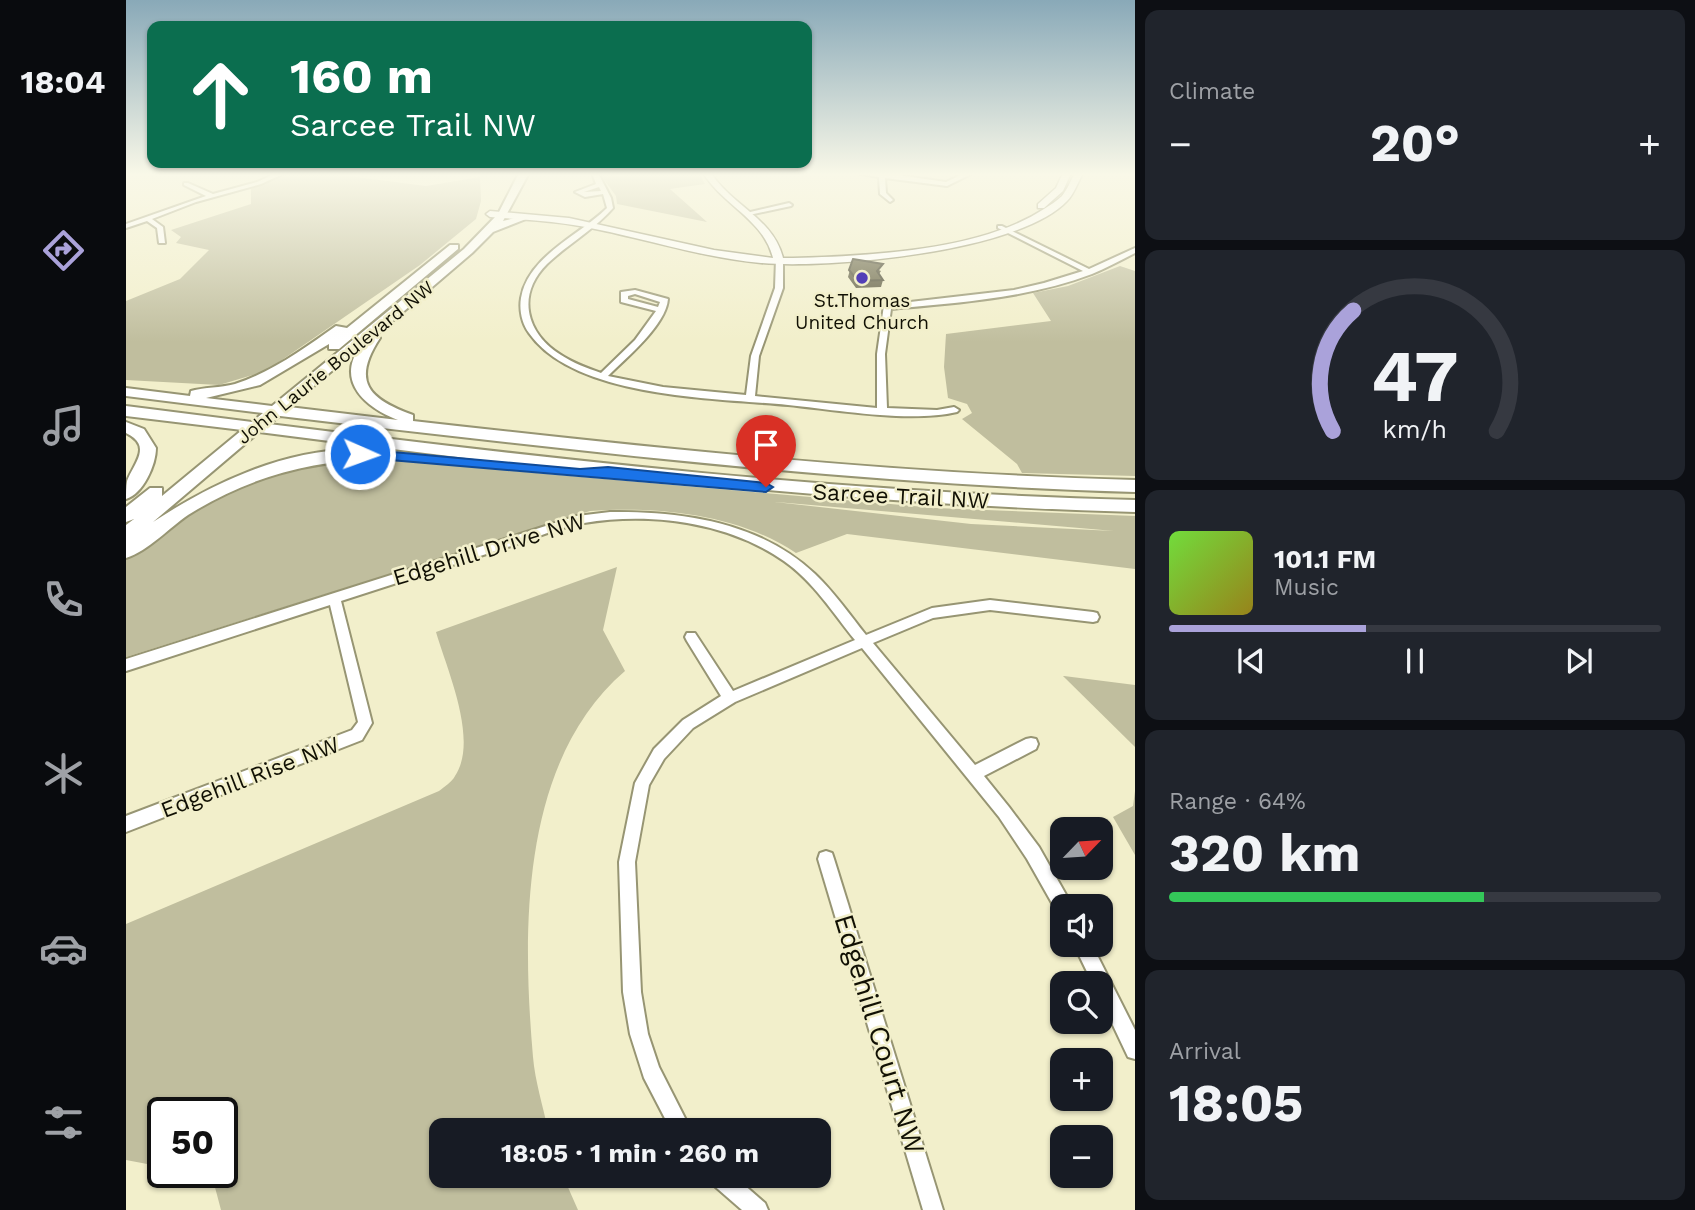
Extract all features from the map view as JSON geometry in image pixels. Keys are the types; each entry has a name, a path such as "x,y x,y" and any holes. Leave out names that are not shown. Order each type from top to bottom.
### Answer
{"main road":[{"name":"John Laurie Boulevard NW","path":"126,535 401,290 477,229"},
{"name":"John Laurie Boulevard NW","path":"126,516 404,306 489,229"},
{"path":"487,233 495,229"},
{"path":"126,389 199,394 257,382 290,364 401,290"},
{"path":"404,306 374,336 358,363 358,384 370,401 414,419 580,439 602,447"},
{"name":"Sarcee Trail NW","path":"126,389 257,419 608,472 868,495 1135,506"},
{"path":"126,493 145,468 149,455 148,444 128,417"},
{"name":"Sarcee Trail NW","path":"128,417 257,419 457,431 914,477 1135,486"},
{"path":"126,551 159,525 223,486 256,472 308,457 391,455 580,474 608,472"}],"street":[{"path":"160,229 162,241"},
{"path":"588,229 537,271 524,298 524,316 530,329 552,352 584,371 632,386 882,411 937,413 954,410"},
{"path":"618,229 734,257 779,258 929,249 1003,229"},
{"path":"750,398 755,356 779,288 779,258 766,229"},
{"path":"1006,229 1090,272"},
{"path":"882,411 881,354 887,307 1026,290 1090,272 1135,250"},
{"path":"603,376 650,329 662,310"},
{"name":"Edgehill Drive NW","path":"126,665 580,519 638,516 719,526 751,535 773,546 811,578 973,774 1033,853 1056,894"},
{"name":"Edgehill Rise NW","path":"126,824 357,735 365,723 334,597"},
{"path":"675,1118 651,1072 639,1034 632,992 627,862 642,783 659,754 688,724 730,698 932,613 971,606 1013,607 1093,617"},
{"path":"691,638 730,698"},
{"path":"973,774 1031,744"},
{"name":"Edgehill Court NW","path":"827,859 933,1210"},
{"path":"1089,957 1135,1050"},
{"path":"732,1188 758,1210"}],"shaded area":[{"path":"463,229 420,265 266,371 219,385 126,380 126,301 180,279 209,250 176,243 181,237 171,230"},
{"path":"1120,266 1135,271 1135,476 1022,473 1017,464 962,419 972,413 967,404 948,398 944,367 946,334 1051,321 1033,293 1068,286"},
{"path":"367,458 936,508 1135,516 1135,569 847,534 796,553 749,529 723,521 670,512 590,511 126,657 126,557 189,509 288,466","holes":["775,502 1114,531 971,524"]},
{"path":"617,567 603,630 625,671 590,708 565,751 547,799 536,850 530,903 529,1008 534,1066 545,1118 429,1118 429,1188 568,1188 578,1210 221,1210 215,1188 238,1188 238,1097 147,1097 147,1164 126,1160 126,924 439,791 450,782 462,761 464,744 459,705 436,632"},
{"path":"1063,676 1135,685 1135,747"},
{"path":"1135,791 1135,855 1113,817 1133,806"}],"building":[{"path":"853,259 883,264 877,271 883,280 858,281 849,270"}],"place":[{"name":"St.Thomas United Church","path":"862,278"}],"route":[{"path":"360,454 580,474 608,472 766,487"}]}
